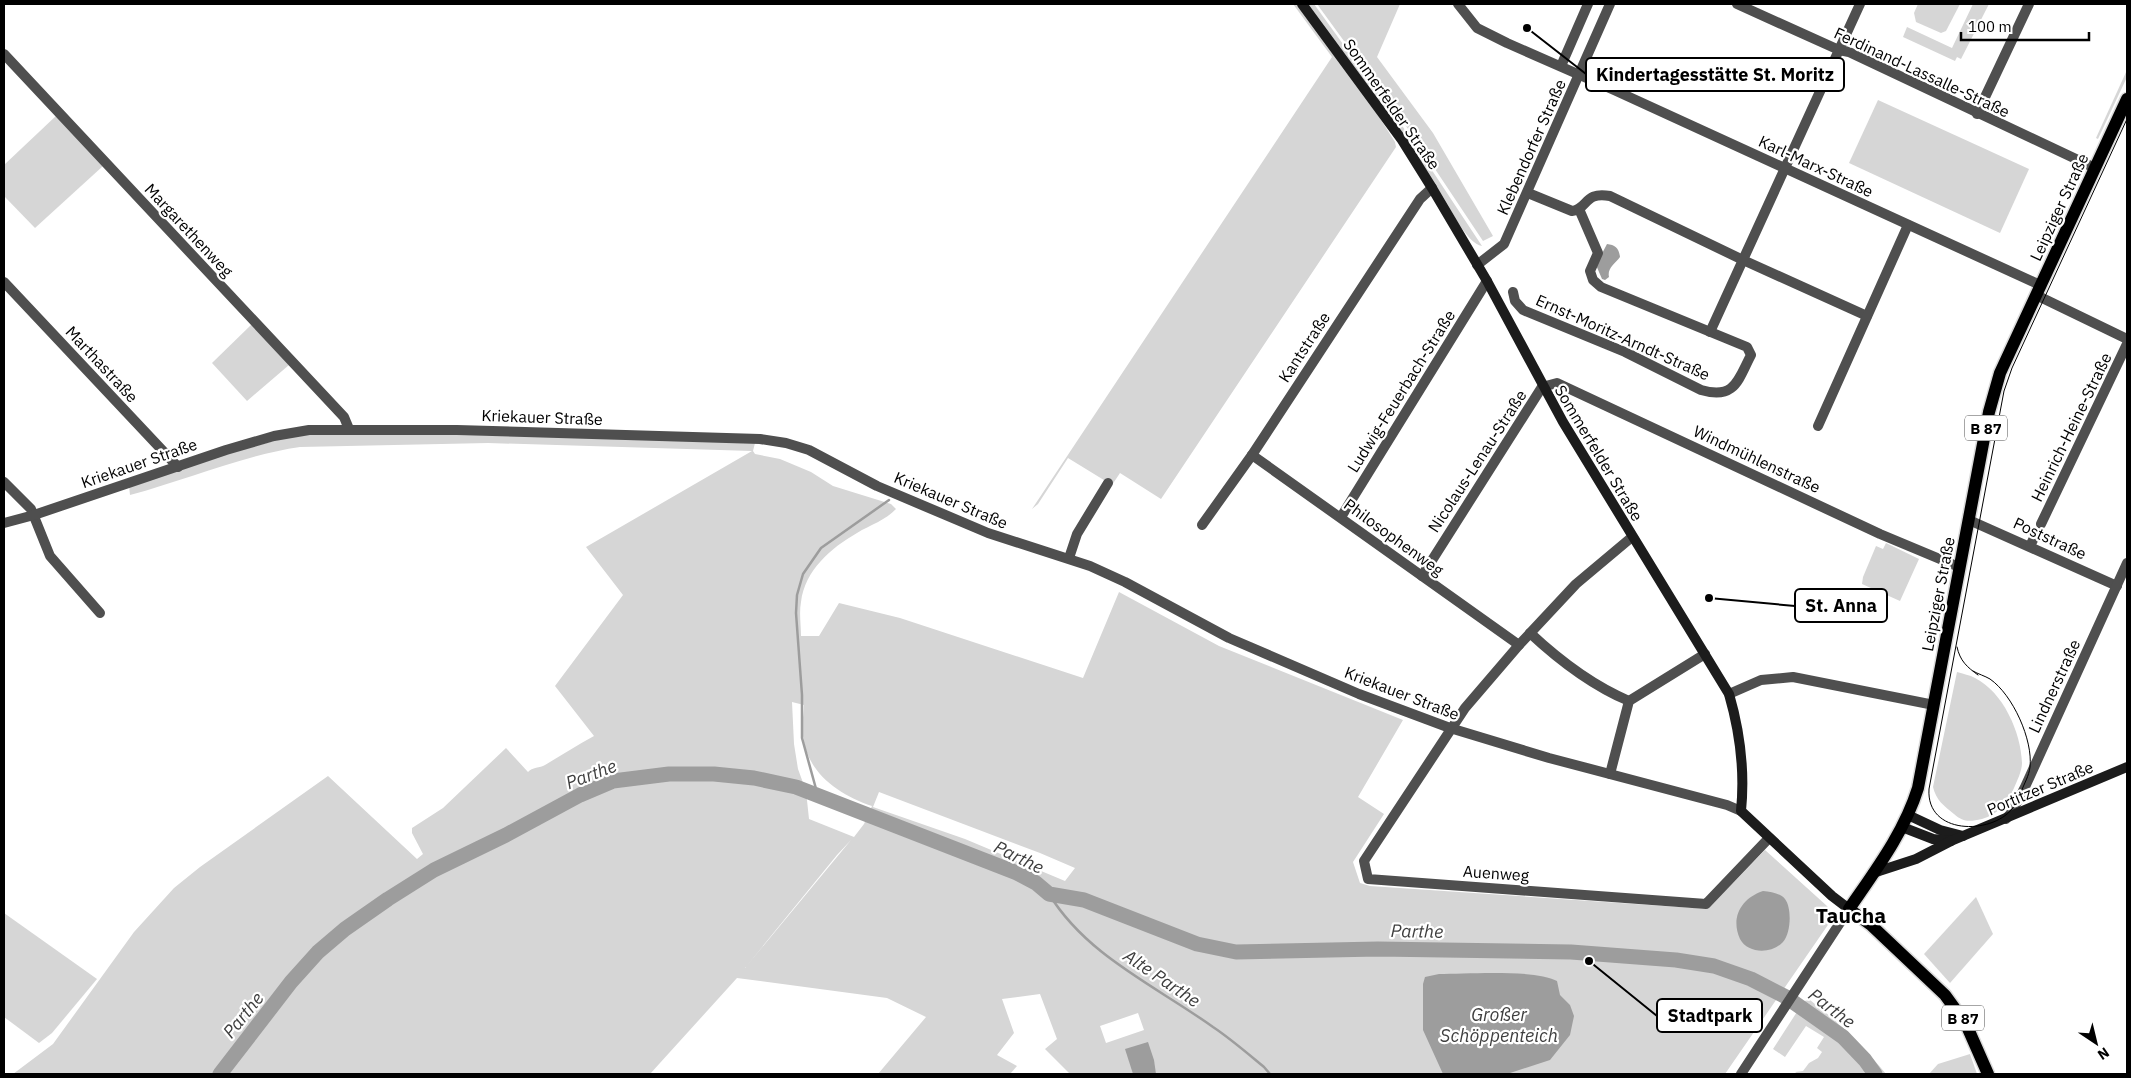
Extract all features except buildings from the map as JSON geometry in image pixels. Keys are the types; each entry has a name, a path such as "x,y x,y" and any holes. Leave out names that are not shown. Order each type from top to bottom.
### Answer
{"main road":[{"name":"Sommerfelder Straße","path":"1302,4 1402,140 1432,188 1487,281 1542,387 1729,694 1740,740 1742,768 1741,811"},
{"name":"Leipziger Straße","path":"1849,909 1902,827 1918,788 1959,567 1994,391 2000,373 2127,99"},
{"name":"Portitzer Straße","path":"1873,873 1916,859 1951,841 2127,767"},
{"path":"1741,811 1832,896 1849,909"},
{"path":"1908,815 1940,830 1963,836"},
{"path":"1902,827 1933,839 1951,841"},
{"name":"B 87","path":"1849,909 1875,928 1946,995 1966,1024 1988,1074"}],"street":[{"name":"Karl-Marx-Straße","path":"1458,4 1477,28 1908,226 2038,290 2127,339"},
{"name":"Klebendorfer Straße","path":"1561,66 1588,4"},
{"name":"Klebendorfer Straße","path":"1477,265 1504,244 1528,194 1610,4"},
{"name":"Ferdinand-Lassalle-Straße","path":"1737,4 1839,50 1848,52 2095,168"},
{"path":"1710,332 1860,4"},
{"path":"1977,114 2028,4"},
{"name":"Margarethenweg","path":"4,54 344,417 349,429"},
{"name":"Kantstraße","path":"1202,525 1252,455 1420,199 1432,188"},
{"path":"1528,194 1568,211 1579,209 1591,197 1600,195 1610,196 1866,316"},
{"name":"Ernst-Moritz-Arndt-Straße","path":"1513,292 1515,301 1523,310 1625,352 1701,390 1712,393 1723,392 1738,383 1751,353 1747,347 1596,284 1590,271 1598,254 1579,209"},
{"path":"1818,426 1908,226"},
{"name":"Ludwig-Feuerbach-Straße","path":"1341,517 1487,281"},
{"name":"Marthastraße","path":"4,282 178,467"},
{"name":"Heinrich-Heine-Straße","path":"2041,524 2127,339"},
{"name":"Windmühlenstraße","path":"1542,387 1557,383 1880,534 1959,567"},
{"name":"Nicolaus-Lenau-Straße","path":"1422,576 1542,387"},
{"name":"Kriekauer Straße","path":"4,523 34,515 226,450 291,432 349,429 760,439 786,443 809,450 877,486 988,534 1069,558 1125,582 1229,638 1359,694 1450,728 1727,805 1741,811"},
{"name":"Philosophenweg","path":"1252,455 1519,645"},
{"path":"4,482 31,509 50,556 100,613"},
{"path":"1069,558 1077,534 1108,483"},
{"name":"Poststraße","path":"1969,520 2117,586"},
{"path":"2030,546 2035,536"},
{"path":"1450,728 1519,645 1576,584 1632,537"},
{"name":"Lindnerstraße","path":"2006,819 2025,787 2127,563"},
{"path":"1530,633 1578,674 1606,691 1629,701"},
{"path":"1610,774 1629,701 1705,654"},
{"path":"1729,694 1761,680 1793,677 1934,705"},
{"name":"Auenweg","path":"1450,728 1364,861 1368,879 1706,904 1769,838"},
{"name":"Leipziger Straße","path":"1741,1074 1849,909"}],"shaded area":[{"path":"1293,4 1298,4 1367,98 1395,142 1396,147 1161,499 1120,473 1112,485 1068,458 1038,504 1032,509 1332,57"},
{"path":"1307,4 1314,4 1408,134 1482,246 1476,244 1466,234 1412,150"},
{"path":"1317,4 1400,4 1377,57 1433,133 1493,236 1483,241 1411,133"},
{"path":"1918,4 1960,4 1946,31 1941,33 1916,22 1914,13"},
{"path":"1973,4 1989,4 1961,59 1957,57 1955,61 1903,37 1907,27 1952,48"},
{"path":"2127,70 2127,77 2098,139 2096,138"},
{"path":"1878,100 2029,169 2000,233 1849,163"},
{"path":"57,115 103,166 35,228 4,196 4,165"},
{"path":"252,324 289,365 247,401 212,363"},
{"path":"410,433 755,443 753,451 755,454 780,459 811,472 833,486 891,504 896,509 838,546 814,570 803,590 800,615 801,636 819,636 839,603 900,618 1083,678 1119,592 1219,646 1403,720 1358,797 1384,814 1353,862 1360,883 1370,886 1708,909 1765,850 1827,906 1832,913 1832,919 1725,1074 1070,1074 1045,1049 1057,1039 1040,994 1002,999 1014,1033 997,1055 1017,1066 1010,1074 878,1074 926,1017 887,998 737,978 650,1074 13,1074 53,1044 134,932 174,888 200,867 328,776 417,859 423,854 412,833 412,828 443,808 506,748 528,772 545,765 594,736 555,686 623,595 586,547 752,451 488,443 300,447 236,462 130,495 129,486 216,457 299,434","holes":["792,702 804,705 803,736 806,749 818,772 848,796 872,806 864,824 854,837 809,819 806,791 798,769 794,744","879,792 1075,868 1065,881 965,839 873,807","851,840 745,968 837,855","1138,1013 1144,1030 1106,1043 1100,1026"]},
{"path":"1886,543 1919,559 1900,601 1862,584 1876,546 1883,549"},
{"path":"1957,672 1975,678 1994,693 2009,714 2021,751 2021,769 2008,799 1993,814 1973,821 1960,819 1947,808 1938,799 1933,787"},
{"path":"1976,897 1993,934 1950,983 1924,954"},
{"path":"4,913 97,979 52,1033 39,1043 4,1017"},
{"path":"1810,1000 1850,1035 1886,1074 1798,1074 1795,1072 1803,1071 1809,1063 1818,1058 1822,1052 1817,1048 1824,1037 1806,1026 1785,1057 1773,1049 1804,1001"},
{"path":"1970,1054 1977,1074 1929,1074 1938,1064"}],"water":[{"path":"1607,244 1612,245 1619,251 1620,257 1610,269 1609,277 1605,280 1602,279 1596,265"},
{"path":"1763,891 1778,894 1785,899 1789,908 1790,920 1788,933 1783,942 1773,949 1760,951 1744,944 1740,939 1736,923 1737,916 1744,903 1749,898"},
{"name":"Großer Schöppenteich","path":"1439,974 1517,974 1547,977 1557,981 1560,995 1570,1005 1574,1016 1570,1035 1550,1060 1507,1074 1443,1074 1423,1030 1423,984 1425,977"},
{"path":"1148,1042 1156,1074 1133,1074 1125,1049"}],"waterway":[{"path":"818,796 802,738 802,695 796,613 797,595 803,574 821,548 889,500"},
{"name":"Parthe","path":"220,1074 291,982 318,952 345,929 388,899 434,870 506,835 580,795 613,781 669,774 714,774 754,778 796,787 1017,873 1036,883 1049,894 1084,900 1197,944 1236,952 1378,949 1571,952 1676,960 1714,966 1751,979 1786,997 1843,1037 1865,1060 1875,1074"},
{"name":"Alte Parthe","path":"1049,894 1065,916 1103,953 1220,1032 1239,1046 1270,1074"}],"tram line":[{"path":"1973,671 1990,679 1998,686 2014,707 2025,732 2030,756 2030,767 2028,777 2012,809 1990,823 1962,826 1948,822 1938,815 1931,804 1929,789 2004,391 2012,368 2127,119"},
{"path":"1957,647 1964,663 1978,675"}],"place":[{"name":"Kindertagesstätte St. Moritz","path":"1527,28"},
{"name":"St. Anna","path":"1709,598"},
{"name":"Stadtpark","path":"1589,961"}],"district":[{"name":"Taucha","path":"1851,915"}]}
